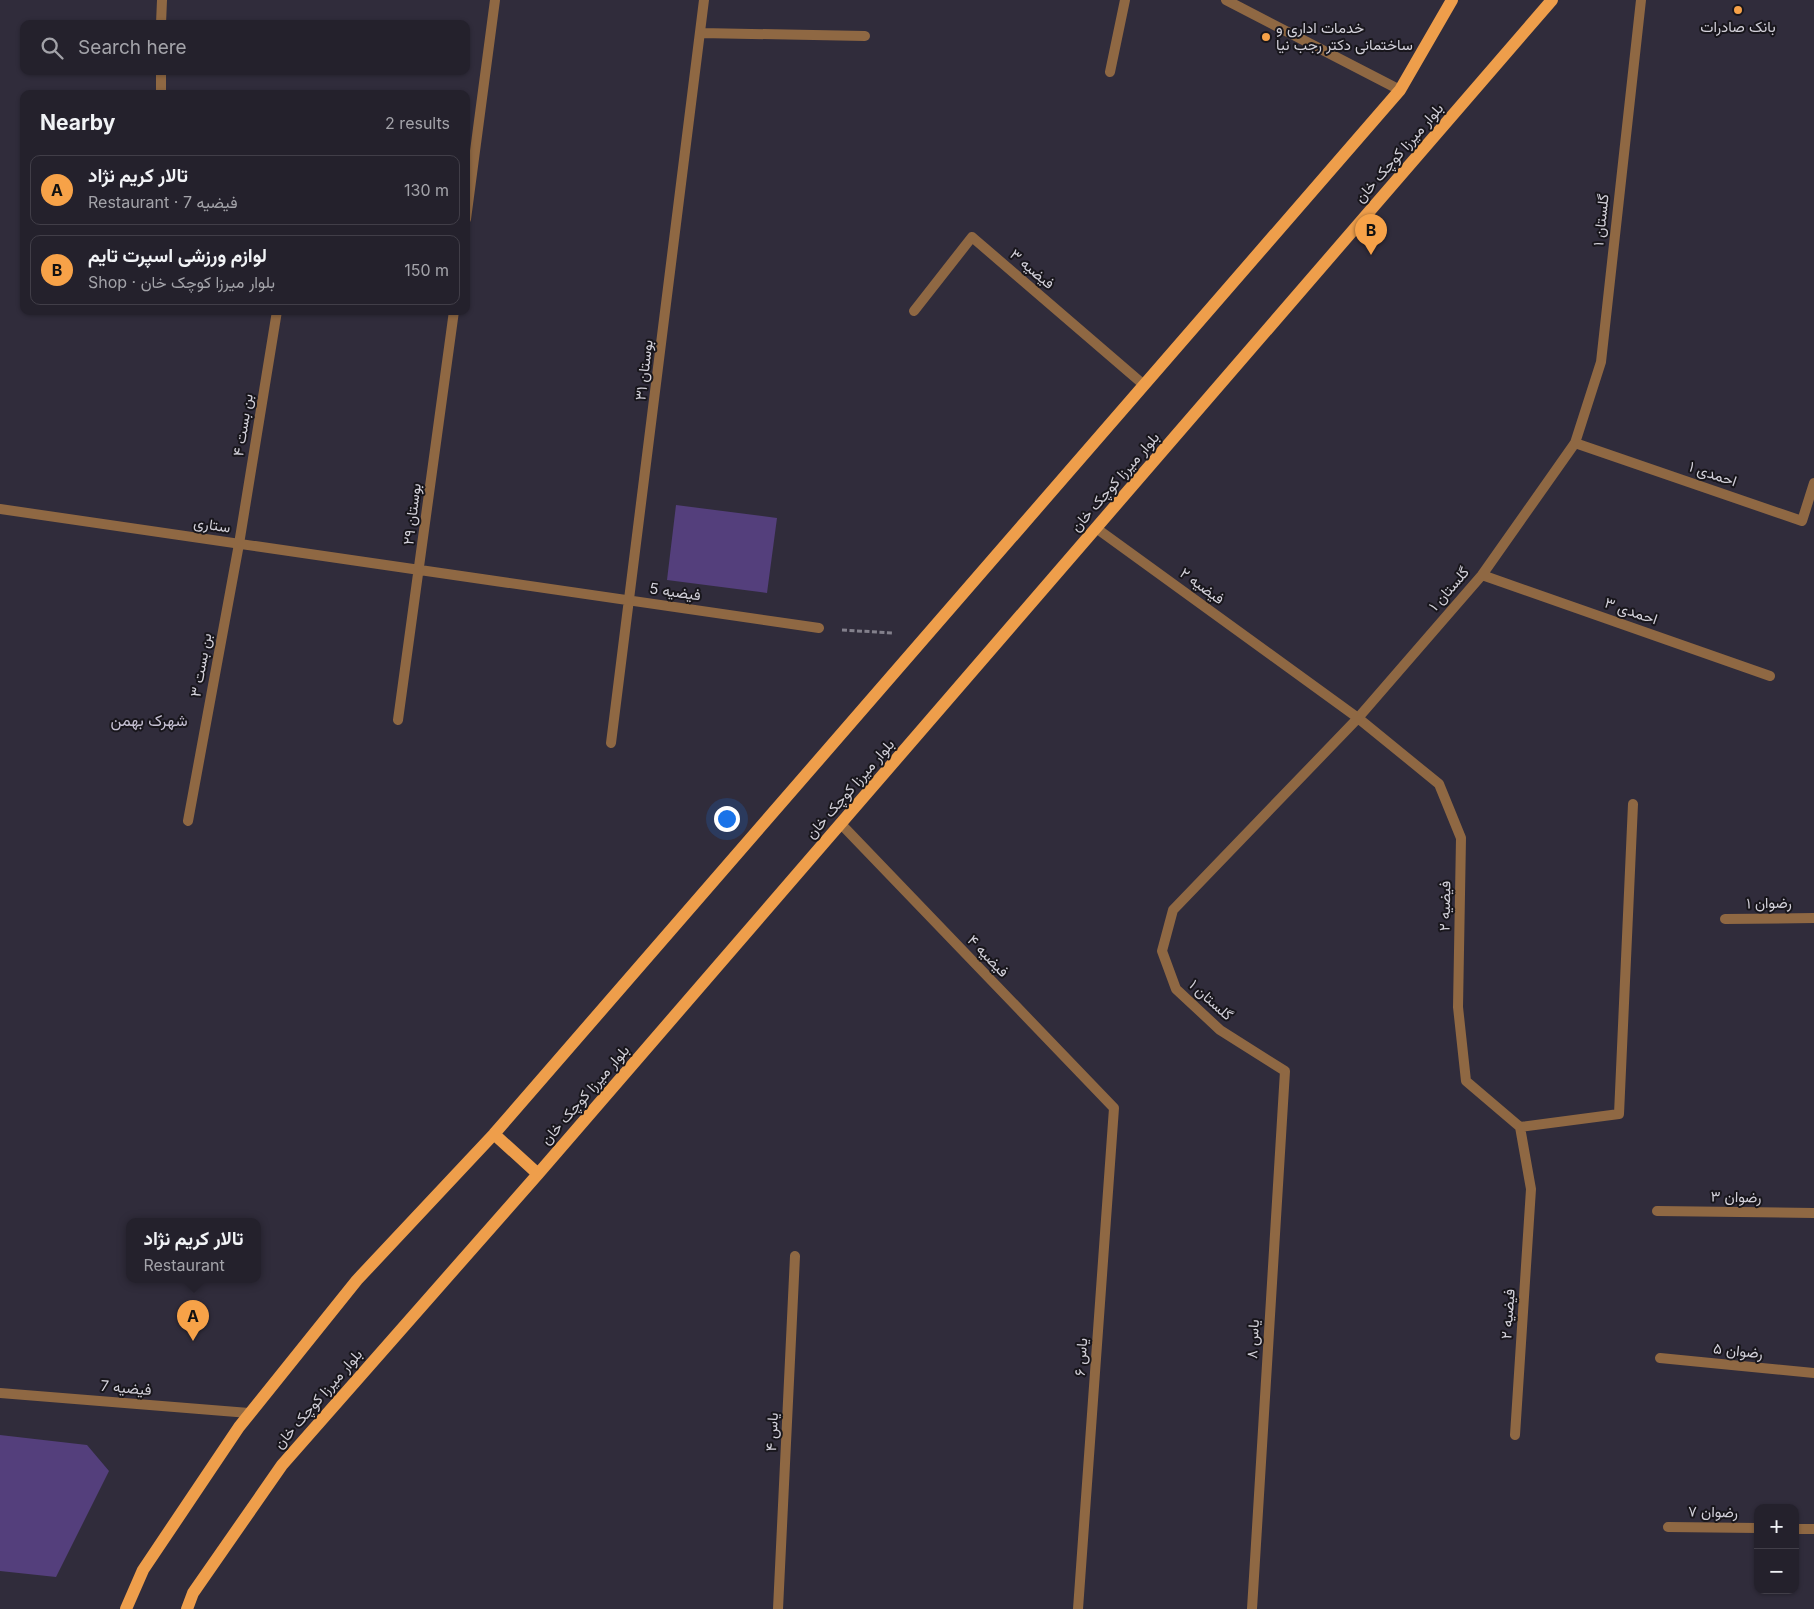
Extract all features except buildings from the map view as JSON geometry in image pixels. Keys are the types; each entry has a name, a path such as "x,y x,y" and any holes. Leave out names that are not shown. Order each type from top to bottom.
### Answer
{"main road":[{"path":"126,1609 143,1570 250,1413 357,1280 494,1134 1400,90 1452,0"},
{"name":"بلوار میرزا کوچک خان","path":"187,1609 193,1593 282,1465 538,1174 1552,0"},
{"path":"494,1134 538,1174"}],"street":[{"path":"162,0 162,20"},
{"path":"470,188 495,0"},
{"name":"بوستان ۳۱","path":"611,743 704,0"},
{"path":"1110,72 1125,0"},
{"path":"1226,0 1400,90"},
{"name":"گلستان ۱","path":"1284,1070 1220,1030 1176,989 1162,951 1173,910 1358,718 1482,575 1575,443 1601,362 1641,0"},
{"path":"701,33 865,36"},
{"path":"161,75 161,90"},
{"name":"فیضیه ۳","path":"914,311 972,238 1144,385"},
{"name":"بن بست ۴","path":"239,544 276,315"},
{"name":"بوستان ۲۹","path":"398,720 453,315"},
{"name":"احمدی ۱","path":"1575,443 1802,521 1814,483"},
{"name":"ستاری","path":"0,509 420,570"},
{"name":"فیضیه ۲","path":"1096,528 1358,718 1439,784 1461,838 1458,1007 1466,1081 1520,1127 1531,1189 1515,1435"},
{"name":"بن بست ۳","path":"188,821 239,544"},
{"name":"فیضیه 5","path":"420,570 819,628"},
{"name":"احمدی ۳","path":"1482,575 1770,676"},
{"path":"1520,1127 1620,1114 1633,804"},
{"name":"فیضیه ۴","path":"841,824 1114,1108"},
{"name":"رضوان ۱","path":"1725,919 1814,918"},
{"name":"یاس ۸","path":"1252,1609 1284,1070"},
{"name":"یاس ۶","path":"1078,1609 1114,1108"},
{"name":"رضوان ۳","path":"1657,1211 1814,1213"},
{"name":"یاس ۴","path":"778,1609 795,1256"},
{"name":"رضوان ۵","path":"1660,1358 1814,1373"},
{"name":"فیضیه 7","path":"0,1393 250,1413"},
{"name":"رضوان ۷","path":"1668,1527 1754,1528"},
{"path":"1799,1529 1814,1529"}],"path":[{"path":"819,628 927,636"}],"place":[{"name":"بانک صادرات","path":"1738,10"},
{"name":"خدمات اداری و ساختمانی دکتر رجب نیا","path":"1266,37"},
{"name":"لوازم ورزشی اسپرت تایم","path":"1371,255"},
{"name":"تالار کریم نژاد","path":"193,1341"}],"district":[{"name":"شهرک بهمن","path":"149,720"}]}
